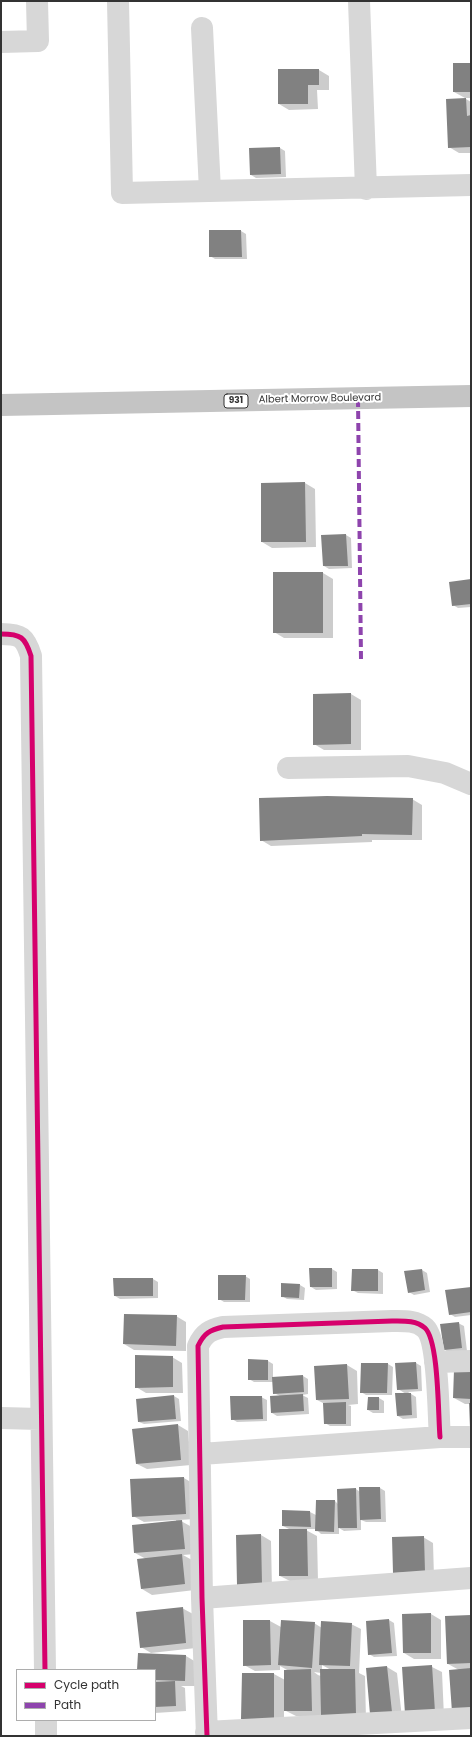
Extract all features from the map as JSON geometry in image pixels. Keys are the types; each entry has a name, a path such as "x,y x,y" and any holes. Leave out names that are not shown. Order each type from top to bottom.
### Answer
{"highway":[{"name":"Albert Morrow Boulevard","path":"1,405 471,396"}],"street":[{"path":"1,42 38,41 37,1"},
{"path":"118,1 122,193 210,190 366,189 471,185"},
{"path":"359,1 366,189"},
{"path":"202,28 210,190"},
{"path":"1,634 13,634 21,637 27,644 31,656 40,1419 45,1669"},
{"path":"288,768 408,766 445,773 471,784"},
{"path":"440,1437 435,1362 431,1338 425,1328 414,1322 392,1320 223,1327 209,1330 202,1337 198,1346 206,1734 357,1729 471,1718"},
{"path":"435,1362 471,1361"},
{"path":"1,1418 40,1419"},
{"path":"201,1454 440,1437 471,1437"},
{"path":"202,1598 471,1578"},
{"path":"46,1721 46,1736"}],"building":[{"path":"453,63 471,63 471,92 453,92"},
{"path":"278,69 319,69 319,85 308,85 308,104 278,104"},
{"path":"466,98 467,116 471,115 471,147 448,148 446,99"},
{"path":"280,147 281,174 250,175 249,148"},
{"path":"209,230 241,230 242,257 209,257"},
{"path":"305,482 306,542 261,542 261,483"},
{"path":"346,534 348,566 323,566 321,535"},
{"path":"273,572 323,572 323,633 273,633"},
{"path":"471,579 471,604 452,606 449,582"},
{"path":"351,693 351,744 313,745 313,694"},
{"path":"327,796 413,798 412,835 362,834 362,836 260,841 259,798"},
{"path":"309,1268 332,1268 332,1287 310,1287"},
{"path":"352,1269 378,1269 378,1291 351,1291"},
{"path":"422,1269 425,1290 408,1293 404,1271"},
{"path":"218,1275 246,1275 245,1300 218,1300"},
{"path":"113,1278 153,1278 153,1296 114,1296"},
{"path":"281,1283 300,1284 299,1298 281,1297"},
{"path":"471,1287 471,1312 449,1315 445,1290"},
{"path":"124,1314 177,1315 176,1346 123,1344"},
{"path":"459,1322 462,1348 444,1350 440,1324"},
{"path":"135,1355 173,1356 173,1387 135,1388"},
{"path":"248,1359 268,1360 268,1380 248,1380"},
{"path":"416,1362 418,1389 397,1390 395,1363"},
{"path":"361,1363 388,1363 387,1393 360,1393"},
{"path":"347,1364 349,1399 316,1400 314,1366"},
{"path":"454,1370 471,1371 471,1399 453,1398"},
{"path":"303,1375 304,1392 273,1394 272,1377"},
{"path":"395,1393 411,1393 412,1415 397,1416"},
{"path":"303,1394 304,1411 271,1413 270,1396"},
{"path":"174,1395 176,1419 138,1422 136,1399"},
{"path":"230,1396 262,1396 263,1419 231,1420"},
{"path":"368,1397 379,1397 379,1410 367,1410"},
{"path":"346,1402 346,1424 324,1424 323,1403"},
{"path":"469,1403 471,1403 471,1428 470,1428"},
{"path":"178,1424 181,1460 136,1464 132,1429"},
{"path":"184,1477 186,1514 132,1517 130,1479"},
{"path":"359,1487 380,1487 381,1519 360,1520"},
{"path":"356,1488 357,1528 338,1528 337,1489"},
{"path":"316,1500 335,1500 334,1532 315,1531"},
{"path":"282,1510 310,1511 311,1527 282,1526"},
{"path":"182,1520 185,1549 134,1553 132,1525"},
{"path":"279,1529 307,1529 308,1576 279,1576"},
{"path":"261,1534 262,1584 237,1585 236,1535"},
{"path":"424,1536 425,1572 393,1573 392,1537"},
{"path":"182,1554 185,1584 141,1589 137,1559"},
{"path":"183,1607 186,1643 140,1648 136,1612"},
{"path":"431,1613 431,1653 403,1653 402,1614"},
{"path":"471,1615 471,1663 447,1664 445,1616"},
{"path":"389,1619 392,1653 368,1655 366,1621"},
{"path":"243,1620 270,1620 271,1665 243,1666"},
{"path":"281,1620 315,1622 312,1668 278,1665"},
{"path":"321,1621 352,1623 350,1666 319,1665"},
{"path":"138,1653 186,1655 185,1681 156,1680 156,1669 137,1669"},
{"path":"432,1665 435,1712 405,1714 402,1667"},
{"path":"387,1666 392,1712 370,1714 366,1668"},
{"path":"471,1668 471,1710 452,1712 449,1670"},
{"path":"311,1669 312,1711 284,1711 284,1670"},
{"path":"320,1669 355,1669 356,1715 321,1715"},
{"path":"242,1673 274,1673 274,1720 241,1719"},
{"path":"175,1681 176,1706 156,1707 156,1682"}],"marked path":[{"path":"358,399 361,659"}],"cycle path":[{"path":"1,634 13,635 21,638 27,645 31,656 45,1669"},
{"path":"207,1736 202,1598 198,1346 205,1335 214,1329 223,1327 392,1321 409,1322 421,1325 430,1336 433,1348 437,1380 440,1437"}]}
